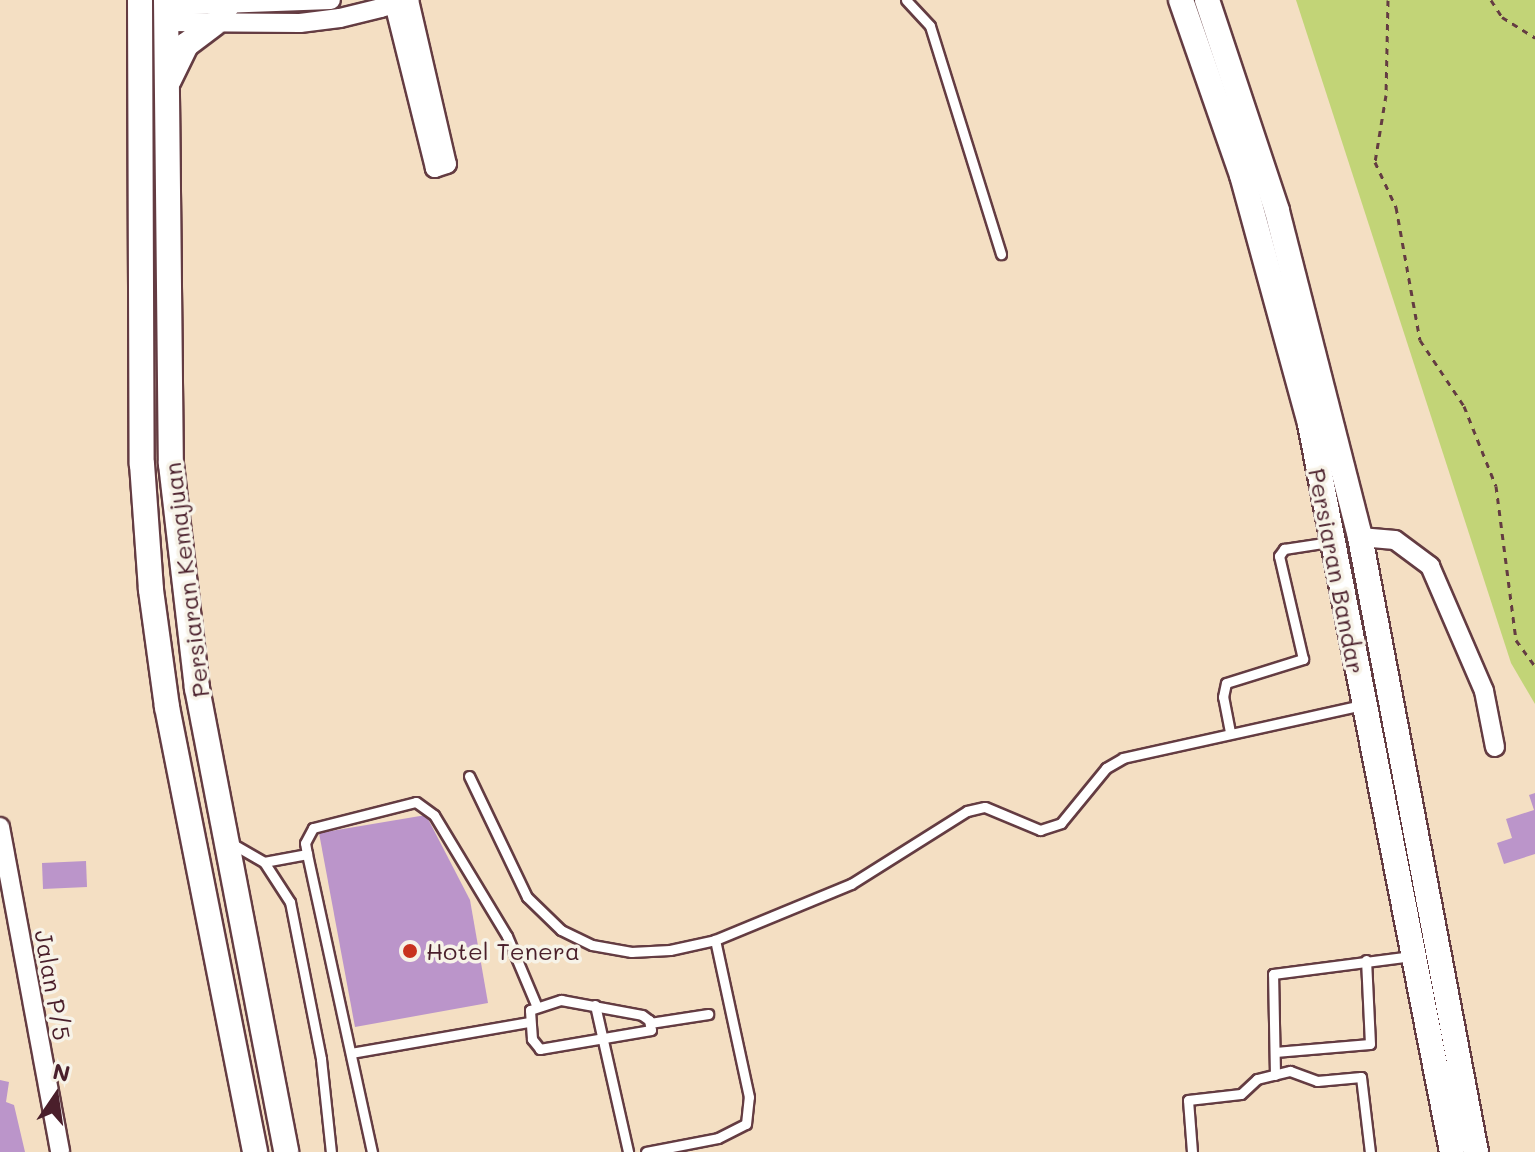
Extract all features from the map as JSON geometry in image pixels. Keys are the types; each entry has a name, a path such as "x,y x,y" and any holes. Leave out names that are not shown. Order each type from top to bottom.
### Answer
{"main road":[{"name":"Persiaran Bandar","path":"1181,0 1242,175 1310,424 1362,705 1452,1152"},
{"name":"Persiaran Bandar","path":"1207,0 1277,211 1360,537 1476,1152"},
{"name":"Persiaran Kemajuan","path":"158,7 165,95 171,464 197,688 286,1152"},
{"name":"Persiaran Kemajuan","path":"158,7 140,185 142,464 151,590 167,707 251,1147"},
{"path":"165,95 186,45 229,7"}],"street":[{"path":"229,7 331,0"},
{"path":"399,1 447,164 435,168 399,1"},
{"path":"158,7 229,7 340,18 399,1"},
{"path":"1360,537 1395,540 1430,566 1484,691 1495,747"},
{"name":"Jalan P/5","path":"0,827 60,1152"}],"lane":[{"path":"906,0 930,26 1001,254"},
{"path":"1230,732 1223,697 1226,683 1303,659 1279,556 1284,549 1334,541"},
{"path":"469,776 527,897 561,930 592,945 631,952 715,940 851,884 967,811 985,807 1040,830 1061,823 1106,768 1123,758 1362,705"},
{"path":"372,1152 307,854 305,843 313,828 416,802 434,815 507,936 537,1007"},
{"path":"228,842 264,862 290,902 321,1059 331,1152"},
{"path":"264,862 307,854"},
{"path":"646,1152 718,1138 746,1124 749,1097 715,940"},
{"path":"1275,1075 1273,974 1413,955"},
{"path":"1275,1052 1370,1044 1366,960"},
{"path":"561,1000 642,1015 650,1023 648,1032 603,1042 540,1049 529,1022 530,1010 561,1000"},
{"path":"595,1005 628,1152"},
{"path":"650,1023 708,1014"},
{"path":"351,1053 529,1022"},
{"path":"1192,1152 1188,1100 1241,1094 1257,1079 1290,1071 1317,1081 1361,1077 1370,1152"}],"path":[{"path":"1388,0 1386,95 1375,162 1396,207 1420,340 1464,406 1496,486 1516,640 1535,666"},
{"path":"1491,0 1502,17 1535,38"}],"green space":[{"path":"1296,0 1535,0 1535,704 1511,663"}],"building":[{"path":"1535,793 1535,854 1504,864 1497,843 1512,838 1506,819 1534,810 1529,795"},
{"name":"Hotel Tenera","path":"426,815 470,900 488,1003 355,1027 319,833"},
{"path":"86,861 87,887 43,889 42,863"},
{"path":"0,1080 9,1082 6,1102 14,1105 25,1152 0,1152"}],"place":[{"name":"Hotel Tenera","path":"410,951"}]}
